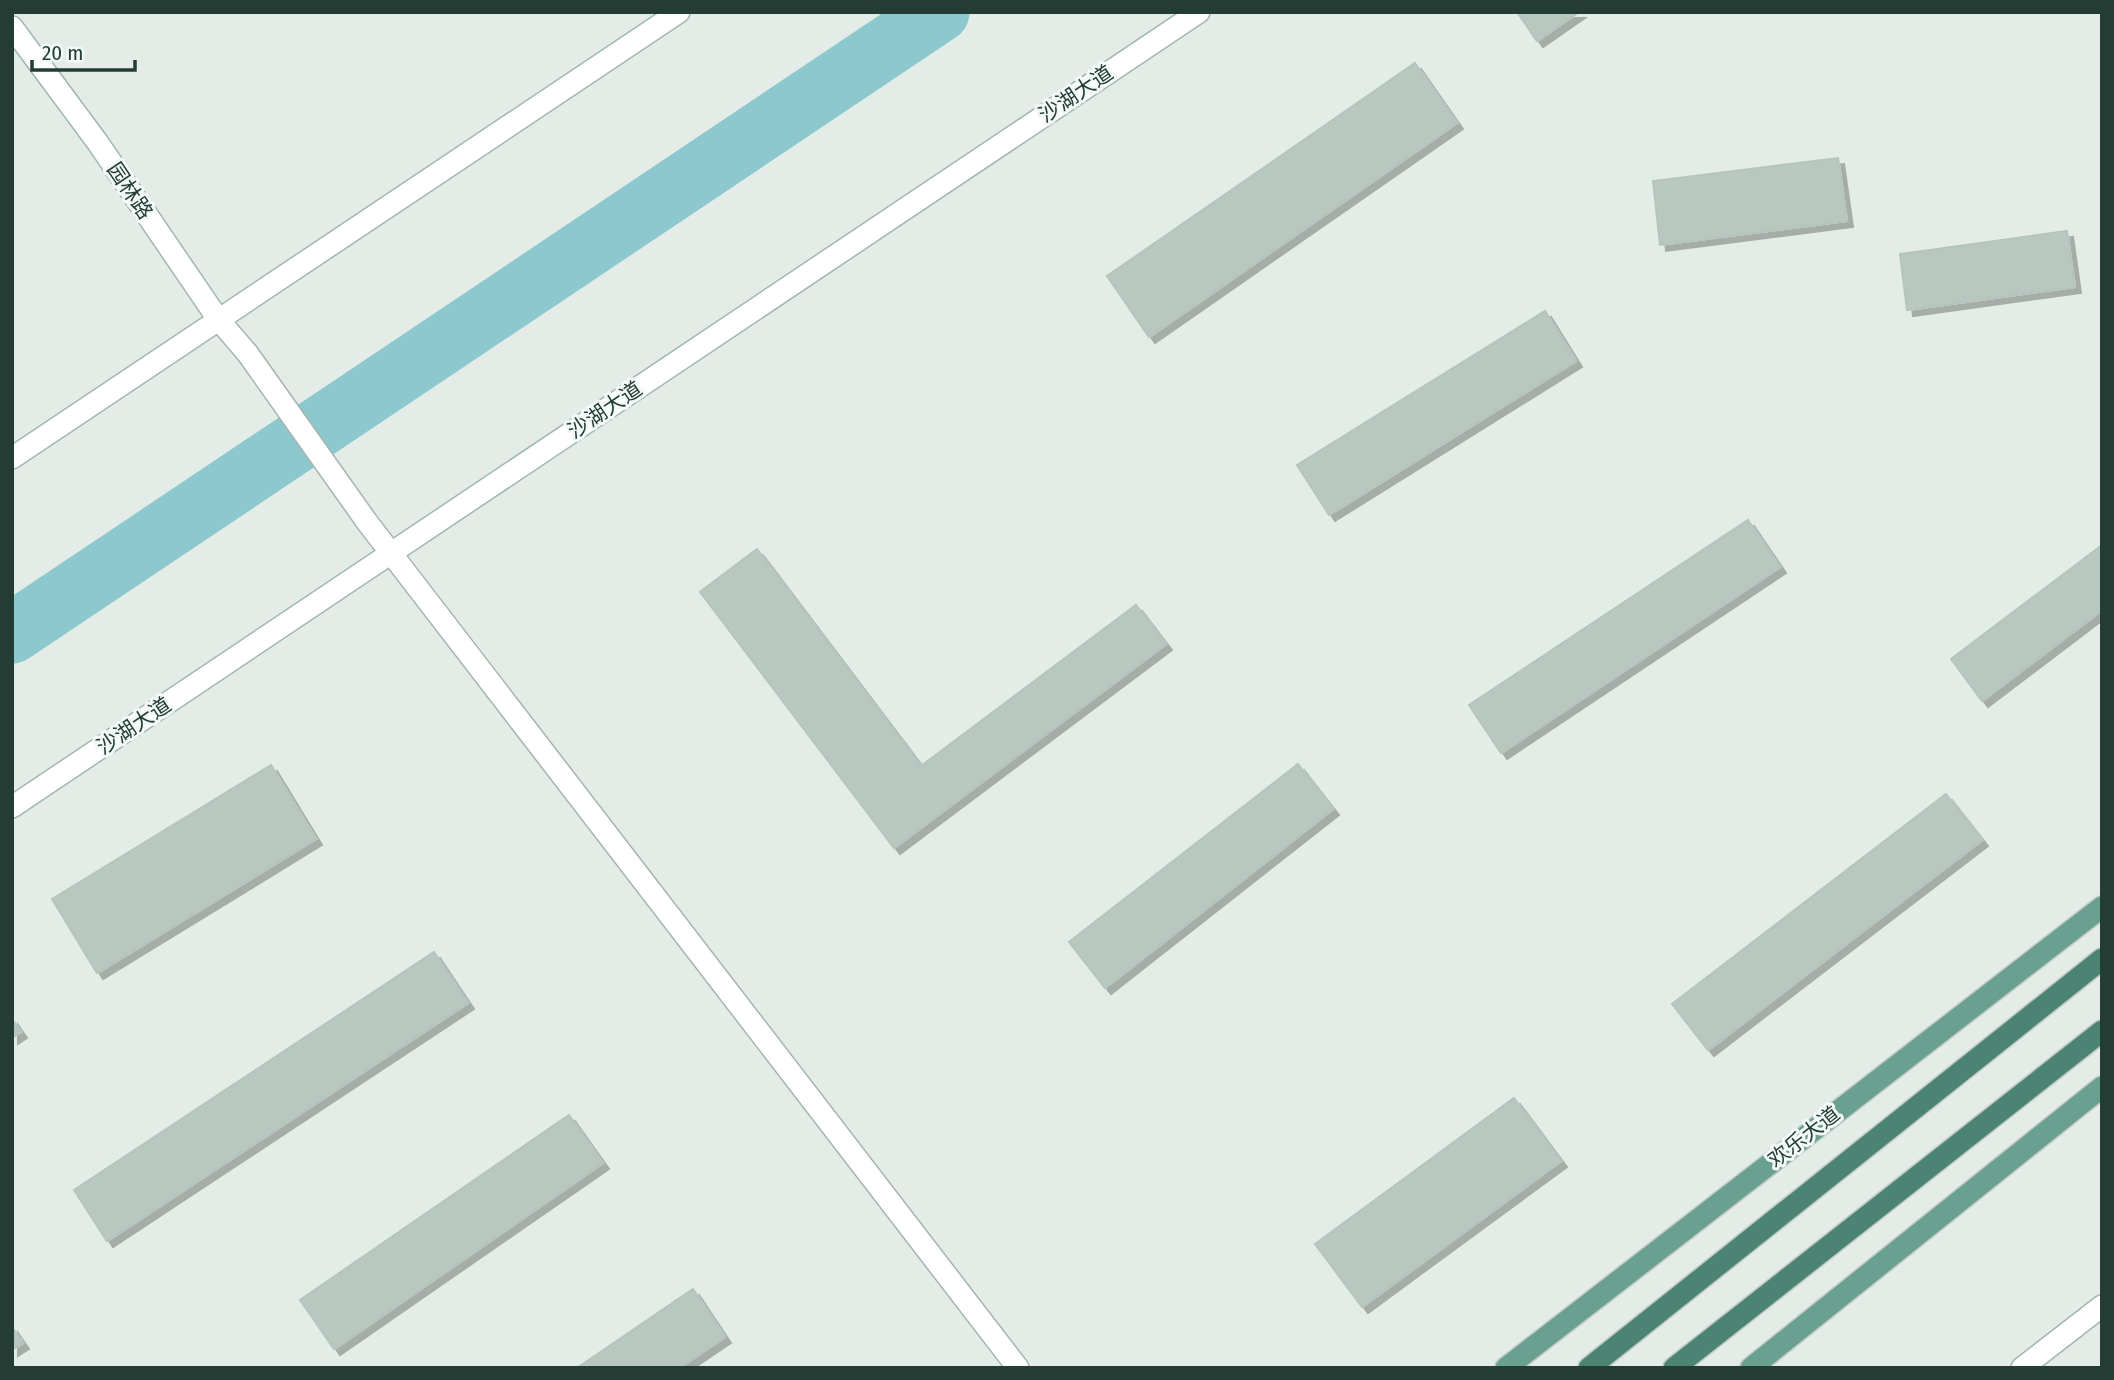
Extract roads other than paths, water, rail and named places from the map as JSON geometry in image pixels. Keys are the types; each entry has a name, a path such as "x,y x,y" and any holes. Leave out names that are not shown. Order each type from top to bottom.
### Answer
{"highway":[{"path":"1589,1368 2102,959"},
{"path":"1674,1368 2102,1031"}],"main road":[{"path":"12,458 678,12"},
{"name":"沙湖大道","path":"12,807 1199,12"},
{"name":"园林路","path":"12,27 98,144 218,319 248,354 391,554 1018,1368"},
{"name":"欢乐大道","path":"1506,1368 2102,907"},
{"path":"1751,1368 2102,1087"},
{"path":"2022,1368 2102,1306"}],"waterway":[{"path":"12,633 939,12"}]}
